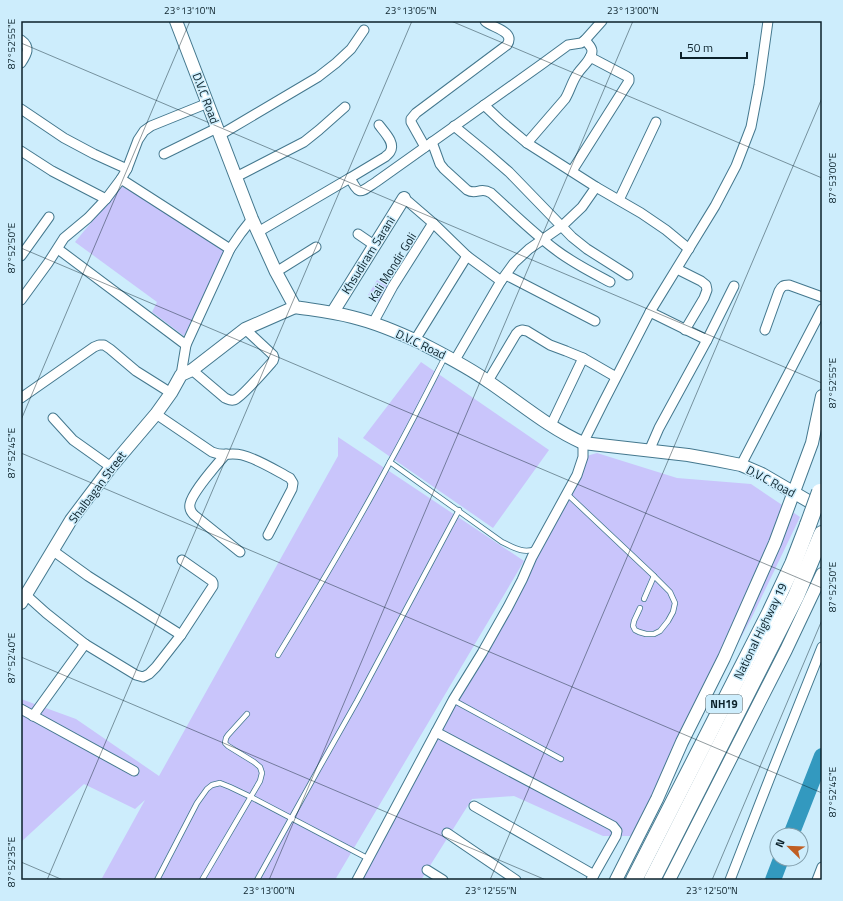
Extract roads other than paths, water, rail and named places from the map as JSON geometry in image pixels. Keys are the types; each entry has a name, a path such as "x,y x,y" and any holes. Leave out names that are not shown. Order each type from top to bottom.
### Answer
{"highway":[{"name":"National Highway 19","path":"634,880 770,613 793,564 821,488"},
{"name":"NH19","path":"652,880 796,596 822,534"}],"main road":[{"name":"D.V.C Road","path":"176,21 252,219 276,272 295,307 333,312 354,317 415,340 450,358 488,381 551,425 570,437 584,443 716,460 741,465 762,474 822,509"},
{"name":"Khsudiram Sarani","path":"333,312 404,198"},
{"path":"180,376 192,370 245,329 295,307"},
{"name":"Shalbagan Street","path":"24,599 71,520 110,467 156,414 180,376"},
{"path":"616,880 657,799 682,742 724,658 775,543 812,443 822,396"},
{"path":"669,880 786,650 822,574"}],"street":[{"path":"485,21 507,34 510,38 508,45 416,113 411,122 412,126 429,145 444,169 463,186 471,192 486,190 543,239 572,261 610,282"},
{"path":"350,178 356,190 362,191 429,145 568,44 581,43 602,21"},
{"path":"357,880 453,700 508,607 536,549 577,475 583,457 584,443 650,312 690,249 736,166 751,127 759,85 768,21"},
{"path":"164,154 219,132 324,72 336,63 350,49 364,30"},
{"path":"21,40 28,48 26,56 21,63"},
{"path":"527,143 565,99 574,78 590,57 592,53 591,48 585,40"},
{"path":"572,171 629,81 629,78 626,76 590,57"},
{"path":"21,300 58,249 64,238 88,218 106,199 121,179 127,169 138,140 144,131 152,126 208,104"},
{"path":"484,104 502,122 527,143 666,230 690,249"},
{"path":"236,177 304,142 345,107"},
{"path":"21,109 64,138 127,169"},
{"path":"619,200 656,122"},
{"path":"258,232 385,157 390,152 392,147 391,142 379,125"},
{"path":"454,126 509,172 572,237 587,249 628,275"},
{"path":"21,151 52,171 106,199"},
{"path":"121,179 230,249"},
{"path":"450,358 514,263 529,249 562,226 582,207 596,187"},
{"path":"404,198 433,223 467,256 503,278 595,322"},
{"path":"21,256 49,217"},
{"path":"180,376 186,345 230,249 252,219"},
{"name":"Kali Mondir Goli","path":"373,323 392,288 433,223"},
{"path":"358,234 374,245"},
{"path":"276,272 316,247"},
{"path":"58,249 186,345"},
{"path":"415,340 467,256"},
{"path":"677,269 701,281 706,285 707,290 704,298 685,330"},
{"path":"765,330 782,286 788,285 822,297"},
{"path":"649,451 659,428 707,340 734,286"},
{"path":"741,465 822,308"},
{"path":"650,312 707,340"},
{"path":"192,370 225,398 235,400 273,362 274,358 273,355 245,329"},
{"path":"488,381 516,334 522,330 527,331 550,345 566,350 583,358 616,377"},
{"path":"21,398 99,344 110,349 136,371 171,392"},
{"path":"551,425 583,358"},
{"path":"156,414 212,452 219,455 234,453 244,455 290,478 293,483 292,488 268,534"},
{"path":"53,418 73,440 110,467"},
{"path":"226,454 204,481 189,505 194,516 240,552"},
{"path":"52,550 88,576 181,635"},
{"path":"24,599 46,613 85,644 136,675 143,677 149,674 156,667 181,635 213,586 214,583 212,581 182,560"},
{"path":"33,716 85,644"},
{"path":"730,880 822,647"},
{"path":"21,709 134,771"},
{"path":"436,732 614,826 617,831 616,836 592,878 474,806"},
{"path":"447,833 516,880"},
{"path":"817,880 822,867"},
{"path":"427,870 443,880"}],"lane":[{"path":"278,654 334,562 450,358"},
{"path":"390,462 502,542 522,551 536,549"},
{"path":"566,493 670,592 674,603 668,621 660,631 654,634 646,634 635,630 633,626 634,621 640,608"},
{"path":"257,880 364,689 459,510"},
{"path":"644,599 654,576"},
{"path":"453,700 561,759"},
{"path":"202,880 260,781 262,773 260,767 228,746 226,743 226,738 228,735 247,714"},
{"path":"157,880 196,803 206,789 212,785 220,783 251,797 369,859"}],"waterway":[{"path":"794,827 822,756"},
{"path":"773,880 778,867"}]}
